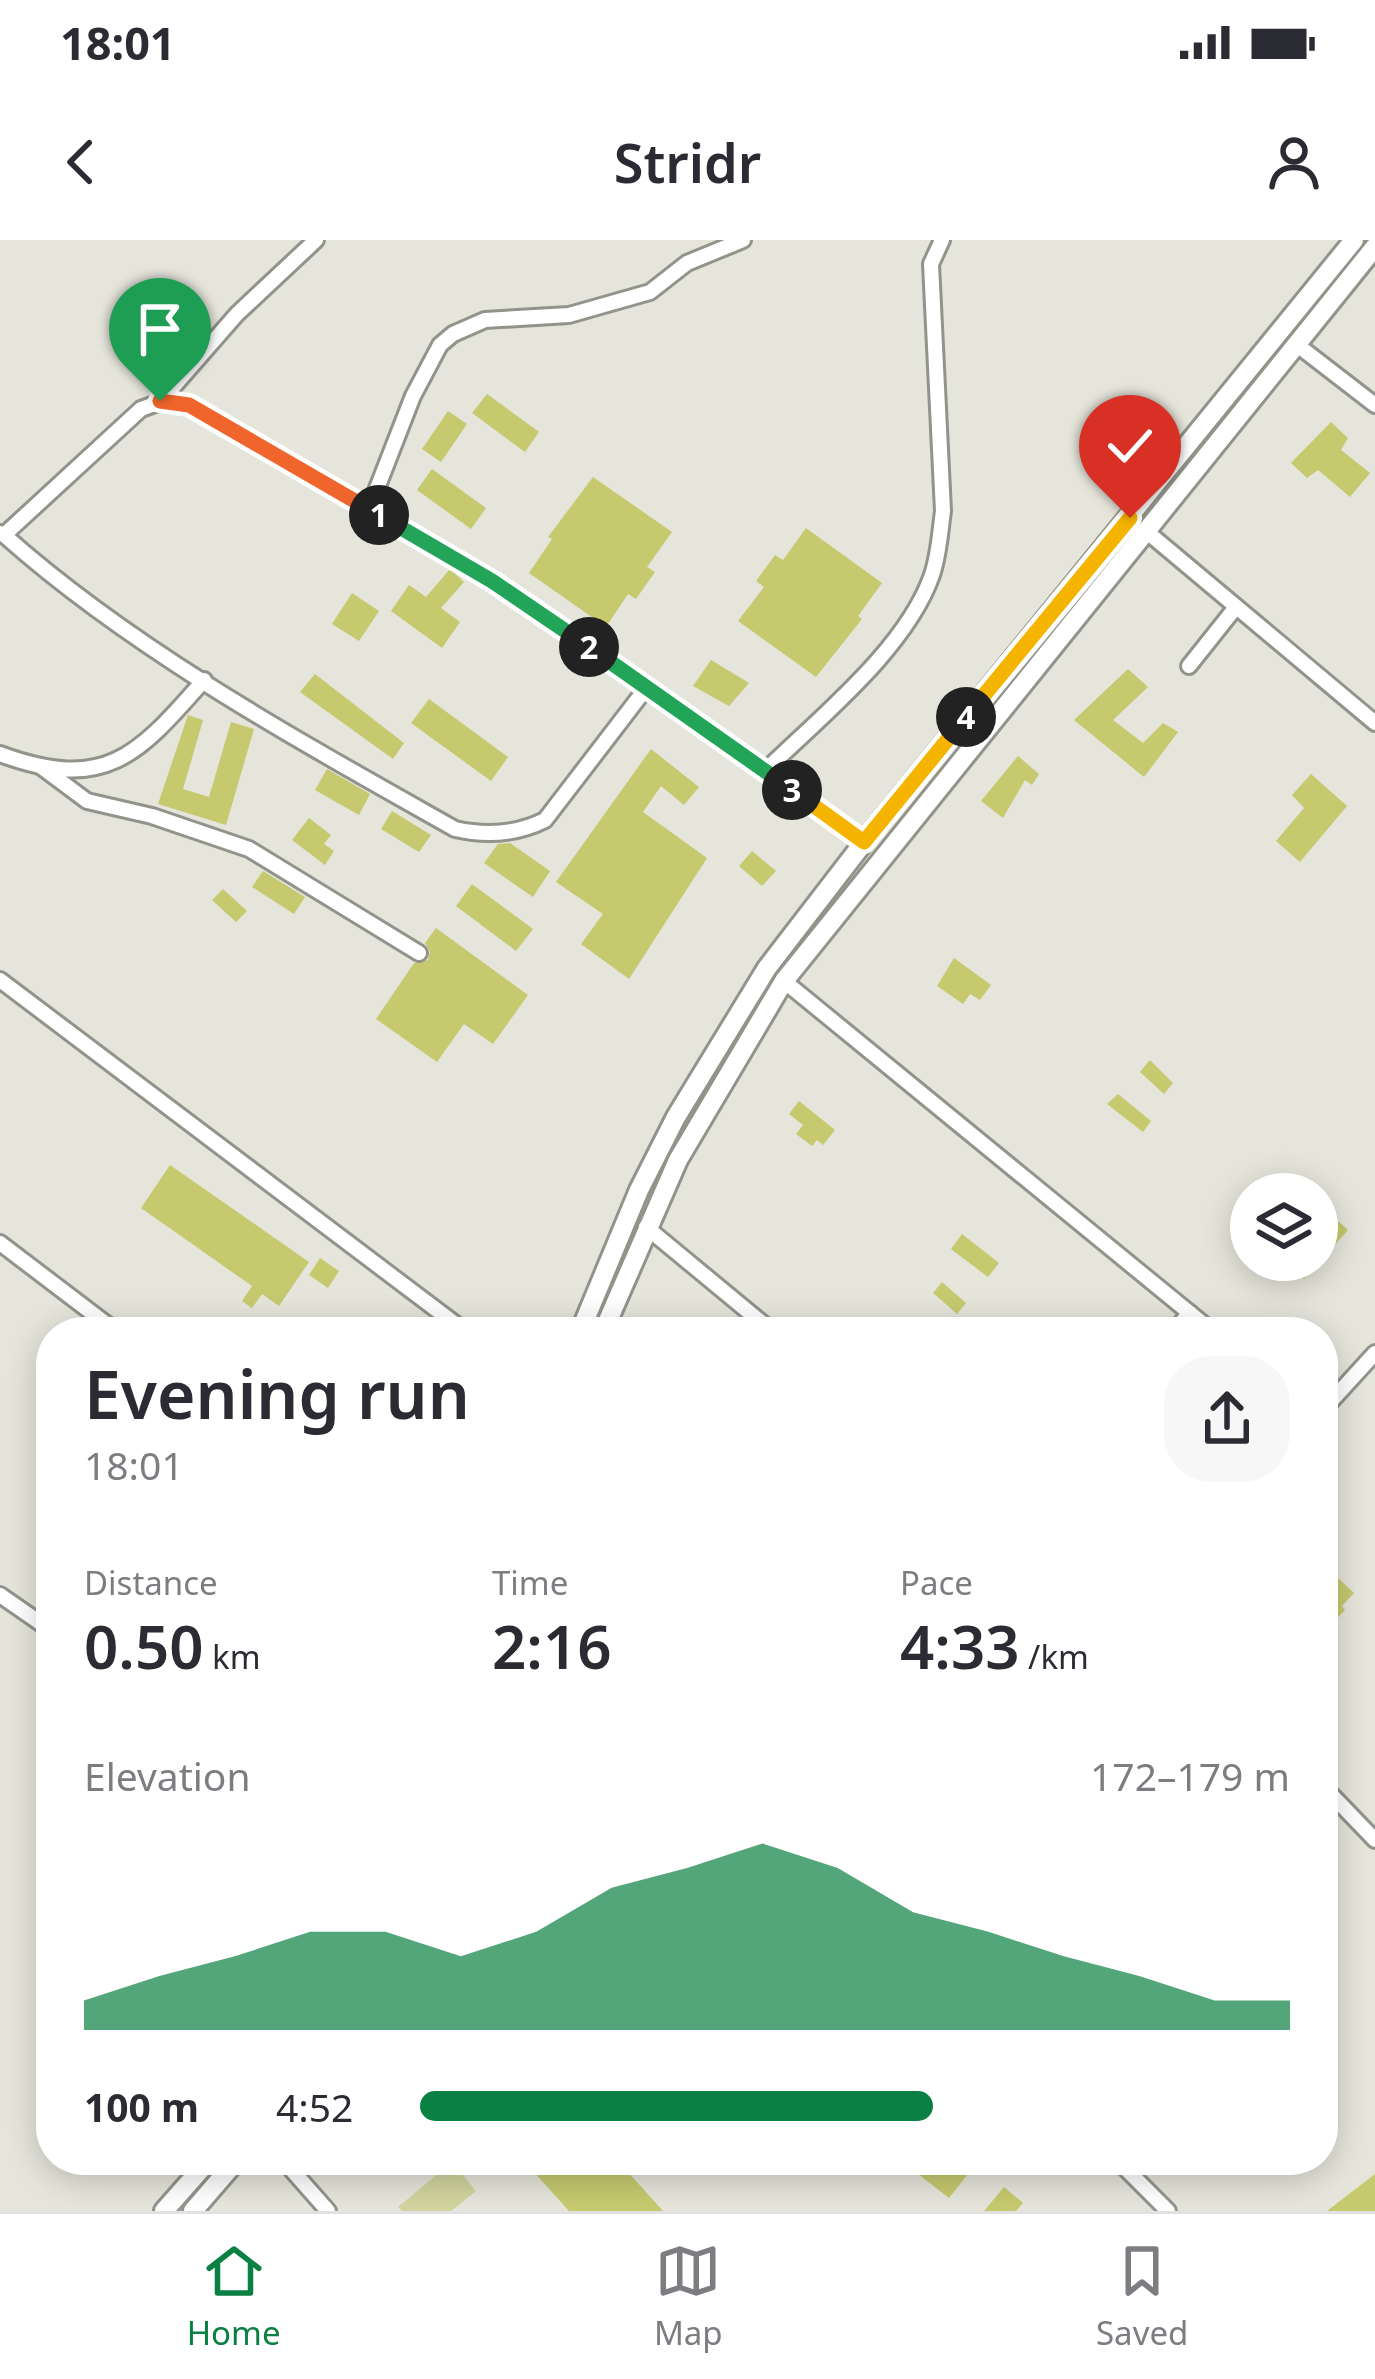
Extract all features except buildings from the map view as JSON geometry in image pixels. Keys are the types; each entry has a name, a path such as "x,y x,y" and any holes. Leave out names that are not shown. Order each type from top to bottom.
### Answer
{"main road":[{"path":"586,1317 639,1190 714,1050 767,968 1354,240"},
{"path":"609,1317 646,1227 705,1109 784,981 1375,247"},
{"path":"164,2211 196,2175"},
{"path":"193,2211 224,2175"}],"street":[{"path":"316,240 237,314 160,401 128,420 2,534 59,583 204,680 455,829 477,834 525,830 545,820 647,687"},
{"path":"369,509 412,396 440,345 452,334 485,320 568,315 650,292 688,263 743,240"},
{"path":"765,771 888,646 930,580 943,511 931,264 942,240"},
{"path":"1296,344 1375,405"},
{"path":"160,401 189,405 492,581 864,842"},
{"path":"1146,531 1375,723"},
{"path":"1189,666 1236,607"},
{"path":"0,754 40,766 84,770 106,766 154,736 204,680"},
{"path":"40,766 87,801 152,816 249,849 419,953"},
{"path":"0,980 446,1317"},
{"path":"784,981 1195,1317"},
{"path":"646,1227 755,1317"},
{"path":"0,1243 97,1317"},
{"path":"1186,1317 1190,1313"},
{"path":"1338,1394 1375,1353"},
{"path":"0,1595 36,1620"},
{"path":"1338,1802 1375,1840"},
{"path":"296,2175 328,2211"},
{"path":"1132,2175 1168,2211"}],"green space":[{"path":"436,2175 463,2175 476,2191 451,2211 402,2211 398,2207"}],"route":[{"path":"160,401 189,405 492,581 864,842 1130,518"}]}
